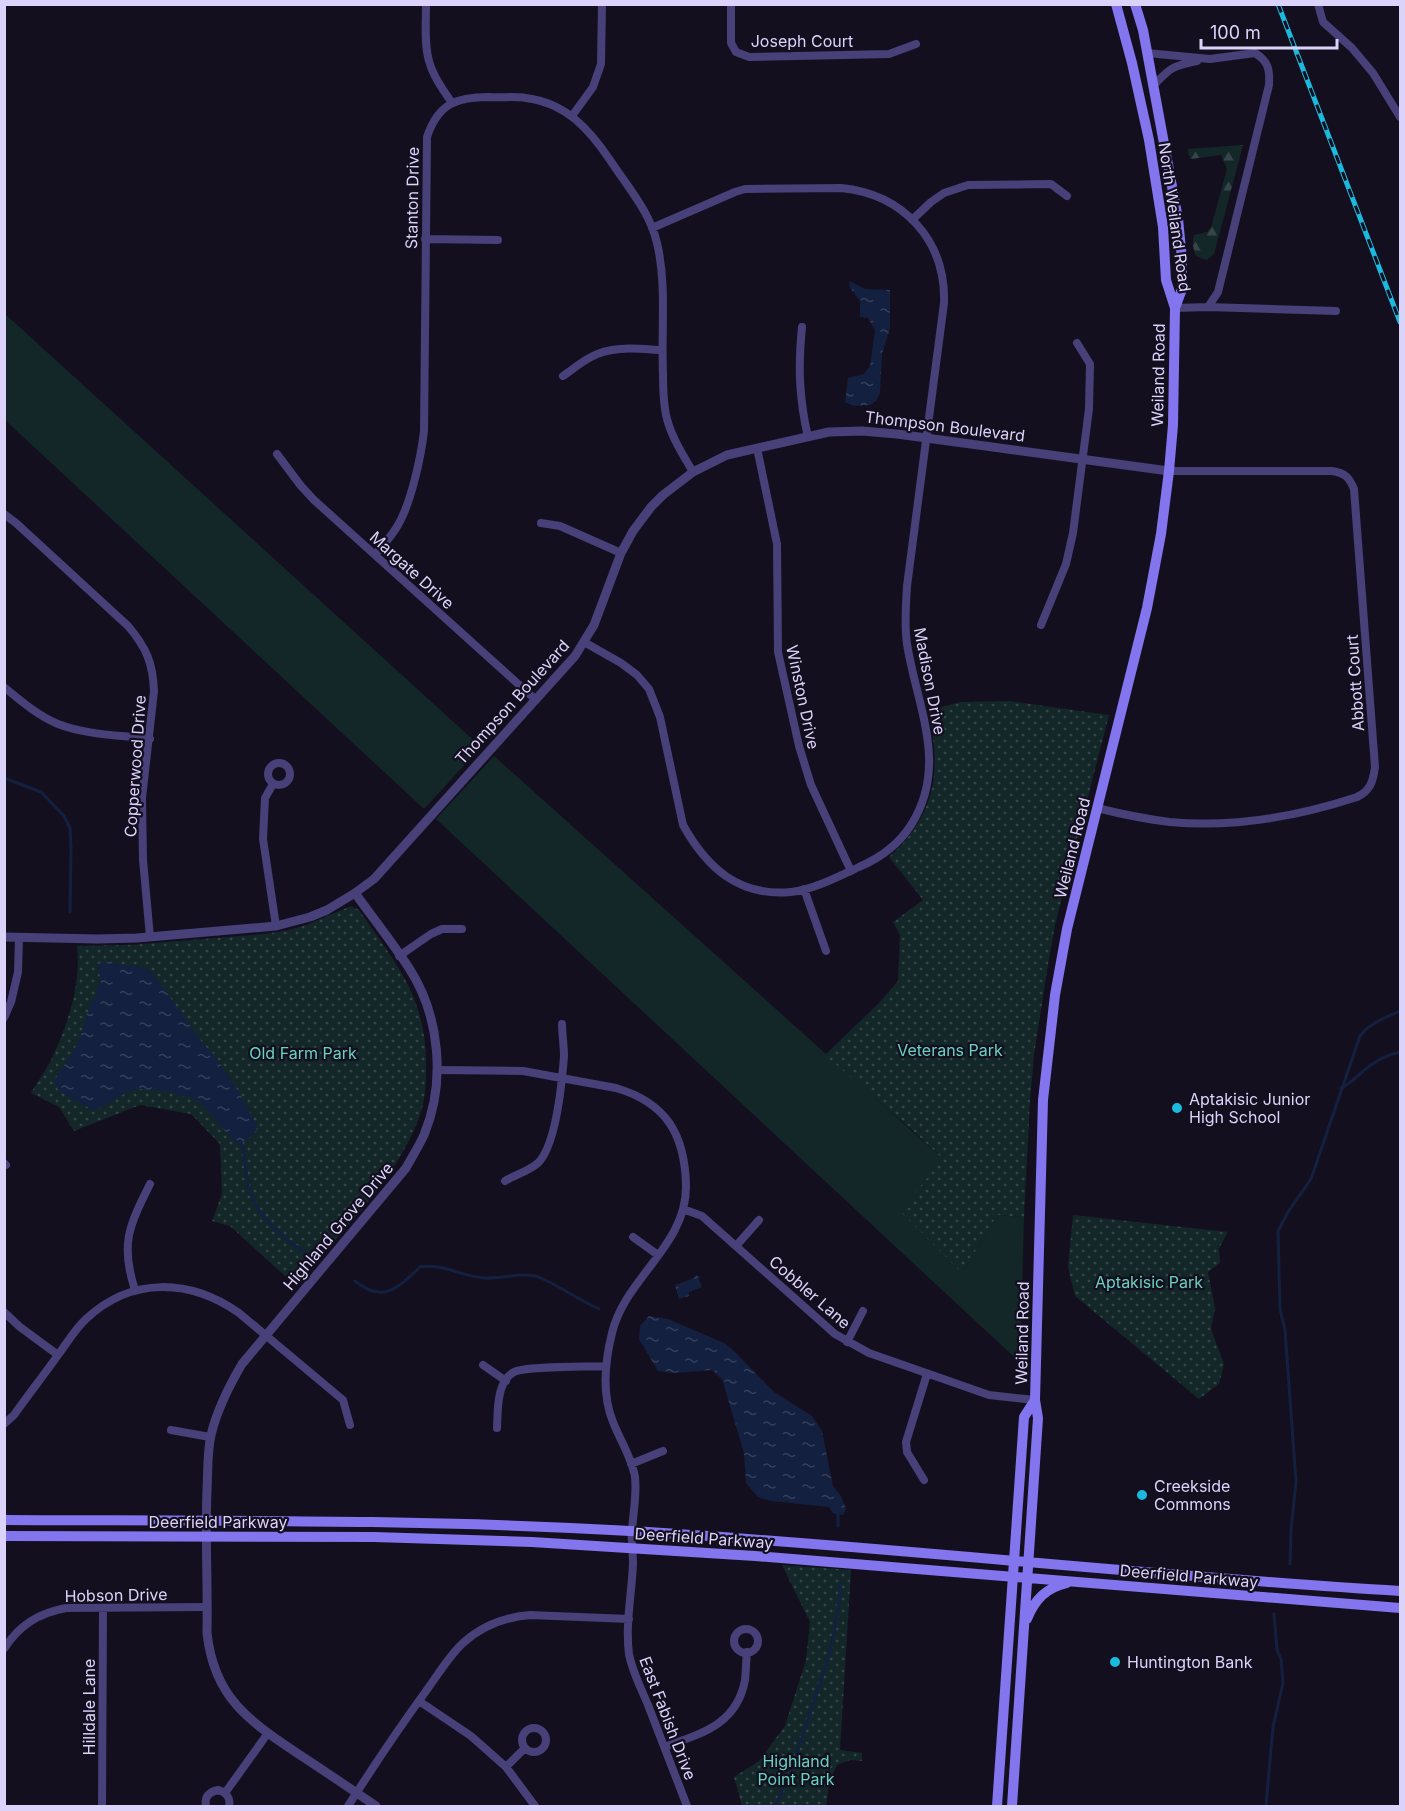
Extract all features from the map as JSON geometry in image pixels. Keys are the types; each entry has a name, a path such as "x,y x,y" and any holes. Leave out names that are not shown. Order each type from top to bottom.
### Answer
{"main road":[{"name":"North Weiland Road","path":"1116,4 1149,140 1163,227 1166,280 1175,308"},
{"name":"North Weiland Road","path":"1135,4 1143,30 1178,219 1182,289 1175,308"},
{"path":"1142,4 1149,33 1147,53"},
{"name":"Weiland Road","path":"1012,1806 1038,1418 1035,1400 1043,1112 1048,1050 1067,929 1147,608 1161,534 1173,416 1175,308"},
{"name":"Weiland Road","path":"997,1806 1024,1417 1035,1400"},
{"name":"Deerfield Parkway","path":"4,1520 350,1520 632,1531 1401,1591"},
{"name":"Deerfield Parkway","path":"4,1536 440,1539 632,1547 1401,1608"},
{"path":"1024,1624 1043,1593 1073,1582"}],"street":[{"path":"426,4 428,60 452,103 474,97 526,98 548,104 572,116 594,136 644,210 657,240 663,276 664,405 667,420 693,472"},
{"path":"572,116 592,87 601,64 602,4"},
{"name":"Joseph Court","path":"731,4 730,43 736,51 749,57 889,54 916,44"},
{"path":"1318,4 1323,22 1352,48 1373,73 1401,117"},
{"path":"1153,86 1176,65 1255,52 1267,63 1269,85 1218,292 1208,307"},
{"path":"1147,53 1210,59"},
{"name":"Stanton Drive","path":"375,555 399,524 421,455 424,431 426,137 436,117 452,103"},
{"path":"912,220 944,193 968,185 1051,184 1067,196"},
{"name":"Madison Drive","path":"584,642 621,663 637,675 649,689 660,717 683,825 708,861 730,879 750,889 777,892 804,889 868,864 898,841 920,811 928,788 930,766 927,731 905,626 907,585 945,289 941,270 930,242 921,229 893,204 856,189 841,188 745,189 652,228"},
{"path":"425,239 498,240"},
{"path":"1175,308 1336,310"},
{"path":"802,327 799,380 808,437"},
{"path":"1041,625 1066,564 1073,533 1083,459 1089,409 1090,364 1077,343"},
{"path":"564,376 592,356 614,349 662,350"},
{"name":"Thompson Boulevard","path":"4,937 98,939 150,937 276,926 319,914 356,893 374,879 561,674 594,625 621,553 633,531 651,507 674,485 693,472 727,455 847,430 927,438 1169,471"},
{"name":"Winston Drive","path":"757,448 777,544 778,652 796,736 811,785 851,871"},
{"name":"Margate Drive","path":"277,454 307,493 536,700"},
{"name":"Abbott Court","path":"1097,808 1170,822 1220,823 1261,820 1320,809 1357,797 1364,794 1374,780 1374,753 1354,489 1349,478 1342,473 1332,471 1169,471"},
{"name":"Copperwood Drive","path":"4,514 128,626 147,651 153,678 154,703 142,798 142,832 150,937"},
{"path":"541,523 560,526 621,553"},
{"path":"4,687 31,709 58,724 74,729 150,739"},
{"path":"273,784 265,798 263,839 276,926"},
{"path":"804,889 825,951"},
{"name":"Highland Grove Drive","path":"356,893 409,968 428,1009 436,1042 437,1070 433,1106 424,1135 406,1168 264,1335 232,1381 216,1417 210,1437 208,1458 207,1633 213,1666 236,1706 268,1733 376,1806"},
{"path":"399,956 442,929 462,929"},
{"path":"4,1018 11,1002 18,972 19,937"},
{"path":"505,1181 537,1164 544,1155 555,1122 564,1054 562,1024"},
{"name":"East Fabish Drive","path":"437,1070 523,1071 616,1088 630,1092 650,1103 664,1116 678,1136 682,1149 686,1187 684,1209 675,1232 628,1296 619,1312 613,1329 606,1366 608,1404 612,1420 631,1464 636,1488 632,1531 630,1655 687,1806"},
{"path":"135,1290 128,1270 127,1238 131,1224 150,1184"},
{"name":"Cobbler Lane","path":"684,1209 702,1216 846,1342 869,1353 989,1395 1035,1400"},
{"path":"736,1246 759,1220"},
{"path":"633,1237 658,1255"},
{"path":"4,1424 14,1415 84,1320 114,1299 135,1290 168,1287 204,1293 225,1302 343,1400 350,1425"},
{"path":"846,1342 863,1311"},
{"path":"4,1312 58,1355"},
{"path":"483,1365 506,1381"},
{"path":"497,1428 499,1395 514,1372 529,1369 606,1366"},
{"path":"924,1480 907,1452 906,1442 927,1374"},
{"path":"171,1430 210,1437"},
{"path":"631,1464 663,1450"},
{"name":"Hobson Drive","path":"4,1649 29,1621 66,1608 207,1607"},
{"name":"Hilldale Lane","path":"102,1806 103,1608"},
{"path":"348,1806 454,1653 474,1635 494,1623 518,1616 629,1619"},
{"path":"664,1747 703,1733 726,1718 738,1700 744,1682 747,1652"},
{"path":"419,1701 471,1736 506,1767 535,1806"},
{"path":"225,1793 268,1733"},
{"path":"506,1767 525,1748"},
{"path":"206,1806 210,1793 218,1790 229,1798 229,1806"}],"green space":[{"path":"1243,145 1214,254 1207,260 1196,256 1193,246 1194,235 1207,232 1211,228 1227,169 1221,155 1191,159 1188,149"},
{"path":"4,313 481,747 424,809 5,420"},
{"name":"Veterans Park","path":"1009,701 1109,715 1055,925 1047,971 1034,1055 1024,1217 997,1215 962,1273 900,1211 943,1159 825,1055 880,1002 898,981 900,935 893,922 923,900 889,857 904,843 916,826 930,797 935,755 929,710 961,702"},
{"path":"494,756 943,1159 962,1273 997,1215 1024,1217 1020,1359 1013,1356 436,819"},
{"name":"Old Farm Park","path":"351,906 359,910 386,949 415,1000 426,1053 424,1100 412,1135 384,1181 295,1285 230,1226 212,1221 222,1194 220,1144 191,1114 140,1105 74,1131 59,1107 31,1093 54,1055 70,1012 76,986 77,946 130,945 285,931 306,925"},
{"name":"Aptakisic Park","path":"1073,1215 1228,1232 1219,1248 1220,1263 1208,1272 1215,1308 1211,1329 1224,1364 1219,1384 1199,1399 1075,1296 1068,1267"},
{"name":"Highland Point Park","path":"782,1565 851,1570 840,1750 862,1753 862,1761 850,1760 837,1765 830,1780 826,1806 742,1806 734,1777 759,1761 785,1726 806,1660 810,1622"}],"water":[{"path":"849,281 865,289 890,290 890,328 882,354 880,393 876,401 870,405 854,406 845,402 848,378 864,374 870,366 875,330 868,318 860,317 860,301 850,288"},
{"path":"107,962 146,968 155,976 237,1089 258,1128 254,1134 243,1141 235,1142 198,1100 164,1091 137,1089 94,1111 58,1090 54,1081 77,1045 89,1010 98,994 96,987 101,984 98,964"},
{"path":"696,1275 700,1277 702,1287 689,1292 689,1296 679,1299 675,1285 694,1278"},
{"path":"649,1316 668,1319 724,1343 774,1392 812,1416 822,1431 833,1486 841,1496 846,1509 843,1515 833,1513 829,1507 771,1501 758,1497 746,1483 744,1453 722,1379 712,1370 678,1373 658,1371 639,1339 640,1326"}],"waterway":[{"path":"4,778 41,792 64,816 70,828 70,912"},
{"path":"1290,1564 1296,1482 1285,1330 1280,1309 1278,1231 1311,1179 1360,1036 1374,1024 1400,1011"},
{"path":"1341,1088 1375,1062 1400,1052"},
{"path":"241,1142 249,1189 258,1208 279,1233 305,1252"},
{"path":"355,1281 365,1288 382,1292 397,1287 420,1267 429,1266 485,1278 528,1275 541,1278 599,1309"},
{"path":"838,1514 838,1526"},
{"path":"775,1806 790,1774 829,1655 841,1584"},
{"path":"1266,1806 1273,1727 1283,1683 1274,1614"}],"railway":[{"path":"1278,4 1400,322"}],"place":[{"name":"Aptakisic Junior High School","path":"1177,1108"},
{"name":"Creekside Commons","path":"1142,1495"},
{"name":"Huntington Bank","path":"1115,1662"}]}
